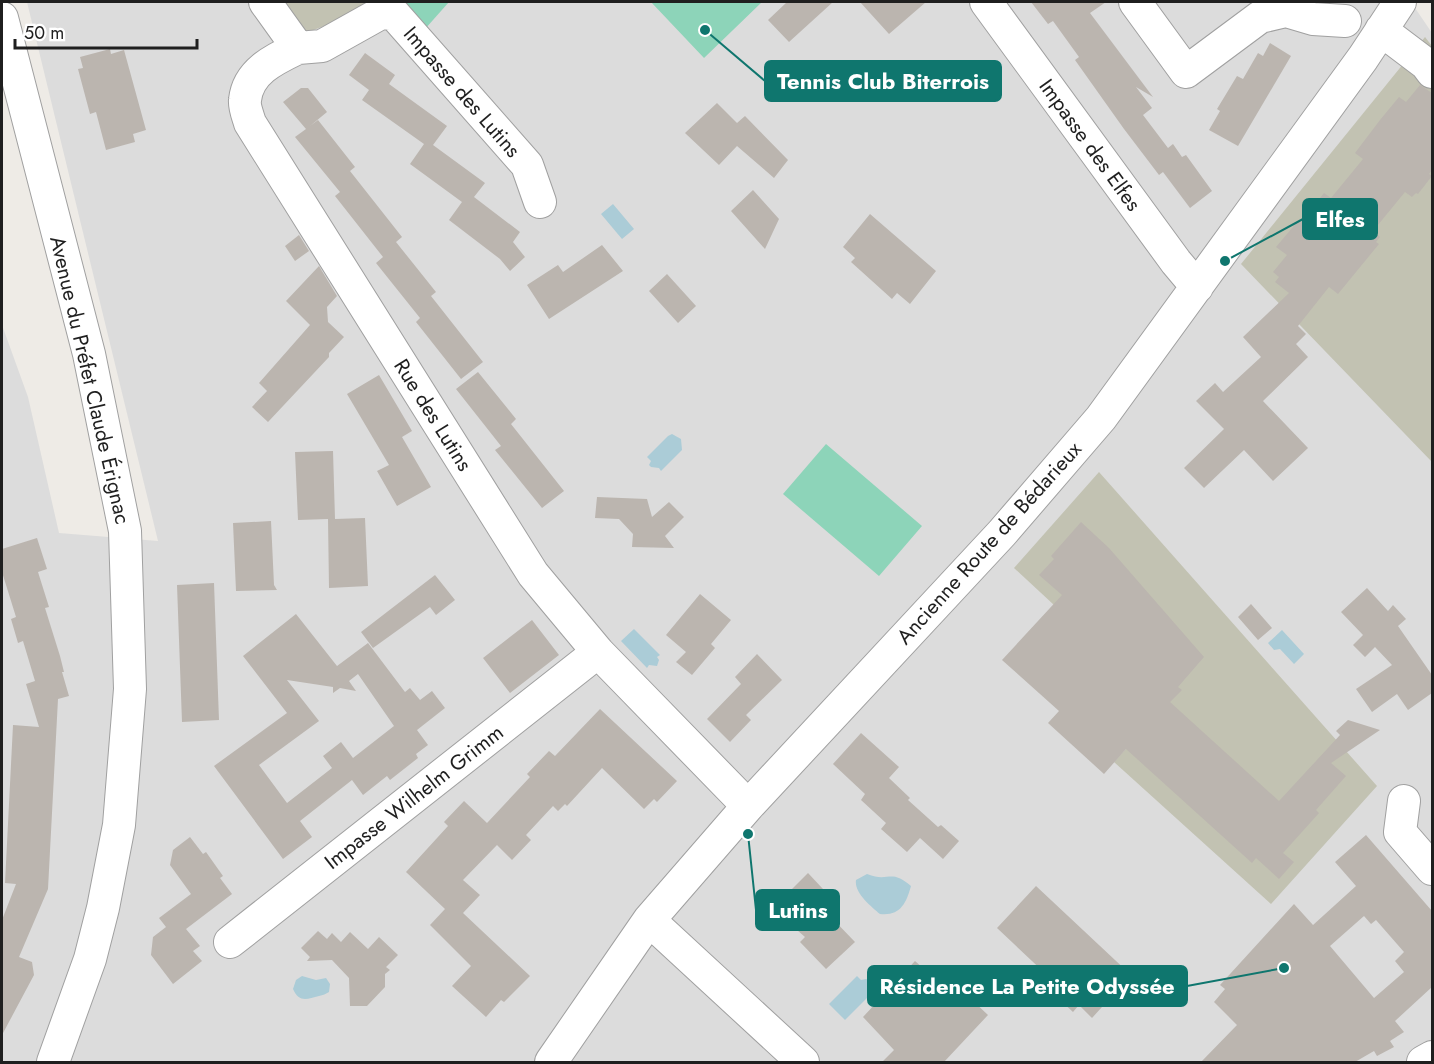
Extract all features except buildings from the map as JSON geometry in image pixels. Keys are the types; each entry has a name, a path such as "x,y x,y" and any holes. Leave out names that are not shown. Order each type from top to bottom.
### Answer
{"street":[{"path":"265,2 298,48"},
{"name":"Impasse des Elfes","path":"986,2 1176,262 1197,287"},
{"path":"1135,2 1186,72 1260,17 1286,11 1313,18 1340,11 1354,48 1363,58"},
{"name":"Ancienne Route de Bédarieux","path":"550,1062 649,920 748,806 997,539 1101,418 1363,58 1400,2"},
{"name":"Impasse des Lutins","path":"298,48 322,46 381,13 394,14 527,165 540,202"},
{"name":"Avenue du Préfet Claude Érignac","path":"2,18 89,354 125,531 130,689 119,825 90,959 53,1062"},
{"path":"1381,30 1426,64 1432,72"},
{"name":"Rue des Lutins","path":"298,48 255,73 248,86 244,102 250,123 533,574 598,652 748,806"},
{"name":"Impasse Wilhelm Grimm","path":"230,942 598,652"},
{"path":"1404,801 1400,831 1432,869"},
{"path":"649,920 803,1062"},
{"path":"1423,1062 1432,1057"}],"shaded area":[{"path":"27,2 1411,2 1432,33 1432,1062 2,1062 2,325 28,397 59,533 158,541"},
{"path":"280,2 376,2 358,13 303,34"},
{"path":"1425,37 1432,46 1432,462 1241,264"},
{"path":"1099,472 1377,786 1271,904 1114,762 1164,707 1014,568"}],"green space":[{"path":"404,2 449,2 425,29"},
{"path":"651,2 762,2 704,58"},
{"path":"826,444 922,526 879,576 783,494"}],"water":[{"path":"613,204 634,229 622,239 601,214"},
{"path":"672,434 681,439 682,450 661,471 659,468 651,467 649,465 651,461 647,457"},
{"path":"634,629 660,655 657,657 659,660 657,666 649,665 647,668 621,641"},
{"path":"1282,630 1304,654 1294,664 1280,649 1274,650 1268,643"},
{"path":"867,874 898,878 911,886 907,898 897,911 880,914 860,894 856,880"},
{"path":"302,976 316,980 326,978 330,984 329,992 311,998 301,998 293,989 296,980"},
{"path":"857,976 861,980 870,981 870,989 873,992 845,1020 829,1004"}],"place":[{"name":"Tennis Club Biterrois","path":"705,30"},
{"name":"Elfes","path":"1225,261"},
{"name":"Lutins","path":"748,834"},
{"name":"Résidence La Petite Odyssée","path":"1284,968"}]}
